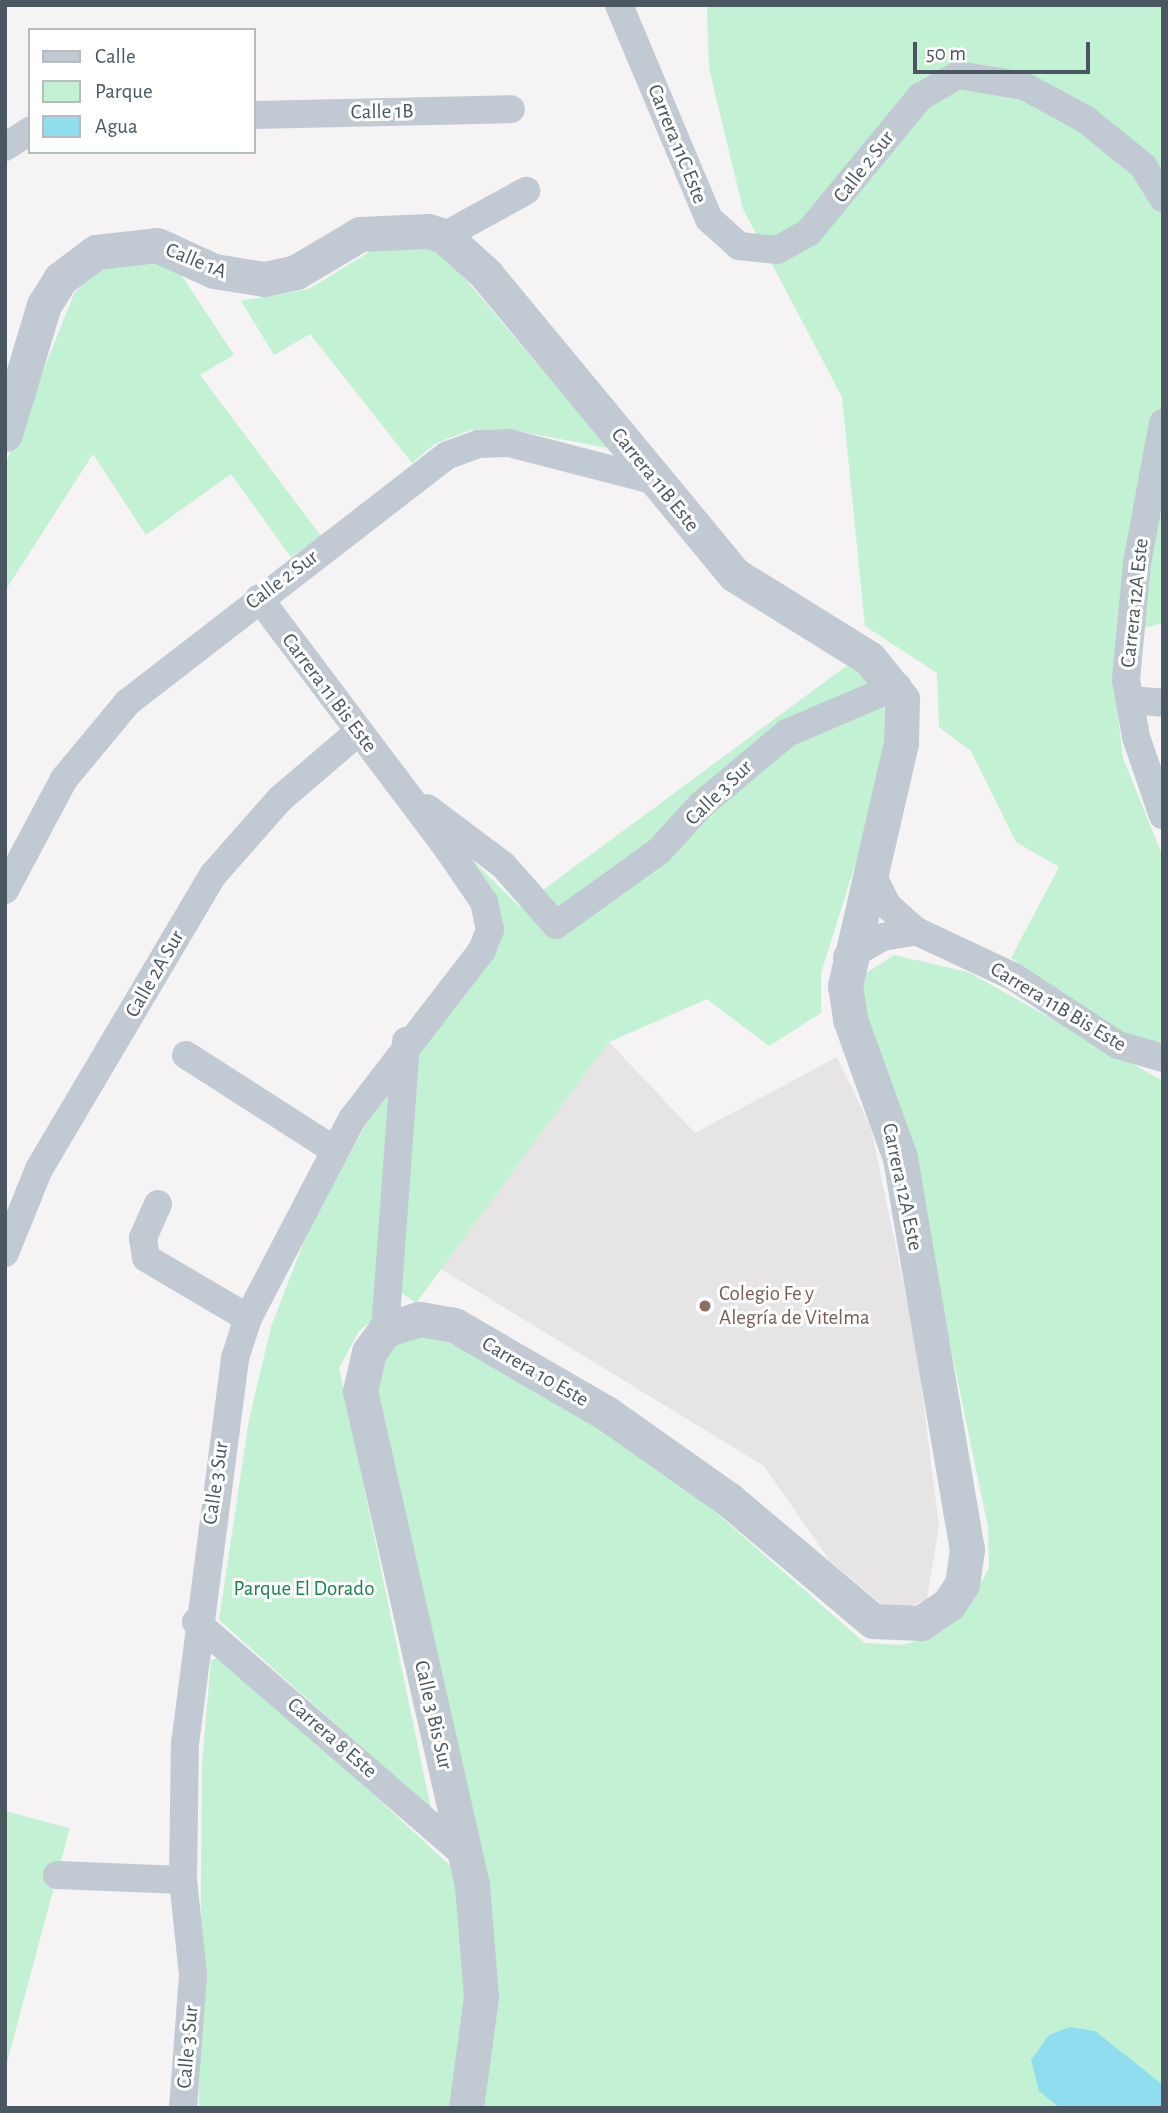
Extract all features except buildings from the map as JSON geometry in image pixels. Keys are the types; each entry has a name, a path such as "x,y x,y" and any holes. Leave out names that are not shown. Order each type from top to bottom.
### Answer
{"street":[{"name":"Carrera 11C Este","path":"619,5 709,219 739,246 766,250"},
{"name":"Calle 2 Sur","path":"766,250 808,232 920,96 958,75 1024,86 1085,119 1143,166 1163,198"},
{"name":"Calle 1B","path":"256,116 511,109"},
{"path":"5,147 28,132"},
{"path":"444,236 526,191"},
{"name":"Calle 1A","path":"5,434 44,305 65,274 96,252 156,245 214,271 264,279 296,272 344,241 377,230 444,236"},
{"name":"Carrera 11B Este","path":"444,236 485,273 735,575 869,658 897,686"},
{"name":"Carrera 12A Este","path":"1163,423 1135,587 1126,680 1136,737 1163,816"},
{"name":"Calle 2 Sur","path":"5,890 64,779 99,734 178,657 462,448 509,443 656,481"},
{"name":"Carrera 11 Bis Este","path":"259,598 357,733 401,785 484,902 490,930"},
{"name":"Carrera 12A Este","path":"897,686 904,722 847,957 850,1019 900,1158 967,1549 962,1584 949,1604 907,1625"},
{"name":"Calle 3 Sur","path":"556,925 643,864 787,733 897,686"},
{"path":"1130,700 1163,703"},
{"name":"Calle 2A Sur","path":"5,1253 39,1168 213,875 280,799 357,733"},
{"name":"Carrera 11 Bis Este","path":"401,785 503,865 556,925"},
{"name":"Carrera 11B Bis Este","path":"870,871 888,906 916,931 1014,977 1118,1045 1163,1058"},
{"name":"Calle 3 Sur","path":"183,2108 193,1975 183,1880 185,1744 197,1622 235,1358 248,1318 334,1150 406,1041 482,950 490,930"},
{"path":"847,957 883,937 916,931"},
{"path":"385,1330 406,1041"},
{"path":"186,1055 334,1150"},
{"path":"158,1204 143,1238 146,1258 248,1318"},
{"name":"Carrera 10 Este","path":"385,1330 431,1319 465,1331 689,1469 862,1616 907,1625"},
{"name":"Calle 3 Bis Sur","path":"385,1330 364,1365 362,1405 466,1856 481,1997 466,2108"},
{"name":"Carrera 8 Este","path":"197,1622 466,1856"},
{"path":"57,1875 183,1880"}],"shaded area":[{"name":"Colegio Fe y Alegría de Vitelma","path":"609,1042 695,1133 837,1057 871,1128 916,1344 939,1526 927,1599 894,1614 830,1561 764,1466 441,1269"}],"green space":[{"path":"707,5 1163,5 1163,623 1124,633 1115,692 1123,758 1163,857 1163,1041 1149,1043 1099,1022 1011,958 1059,867 1016,842 971,751 939,727 937,673 865,626 842,397 743,209 709,68"},
{"path":"410,242 440,249 608,448 507,429 471,430 436,443 412,463 310,334 274,355 241,301 309,289 376,248"},
{"path":"128,257 176,267 234,355 200,375 321,536 291,557 231,474 146,535 93,454 5,591 5,465 74,294 97,269"},
{"path":"853,661 884,705 884,742 866,830 821,973 821,1013 769,1046 707,999 609,1042 416,1303 400,1292 417,1048 498,948 503,933 468,856 520,907"},
{"path":"894,955 968,972 1163,1081 1163,2108 199,2108 202,1764 211,1660 224,1656 485,1898 374,1378 385,1346 431,1333 570,1406 674,1476 865,1643 902,1645 935,1636 969,1605 989,1568 988,1527 904,1122 860,1016 860,977"},
{"name":"Parque El Dorado","path":"390,1081 380,1314 359,1331 339,1368 431,1809 219,1620 249,1420 271,1327 309,1228"},
{"path":"5,1811 70,1828 5,2070"}],"water":[{"path":"1070,2027 1095,2031 1163,2085 1163,2108 1060,2108 1039,2091 1031,2060 1049,2035"}],"place":[{"name":"Colegio Fe y Alegría de Vitelma","path":"705,1306"}]}
